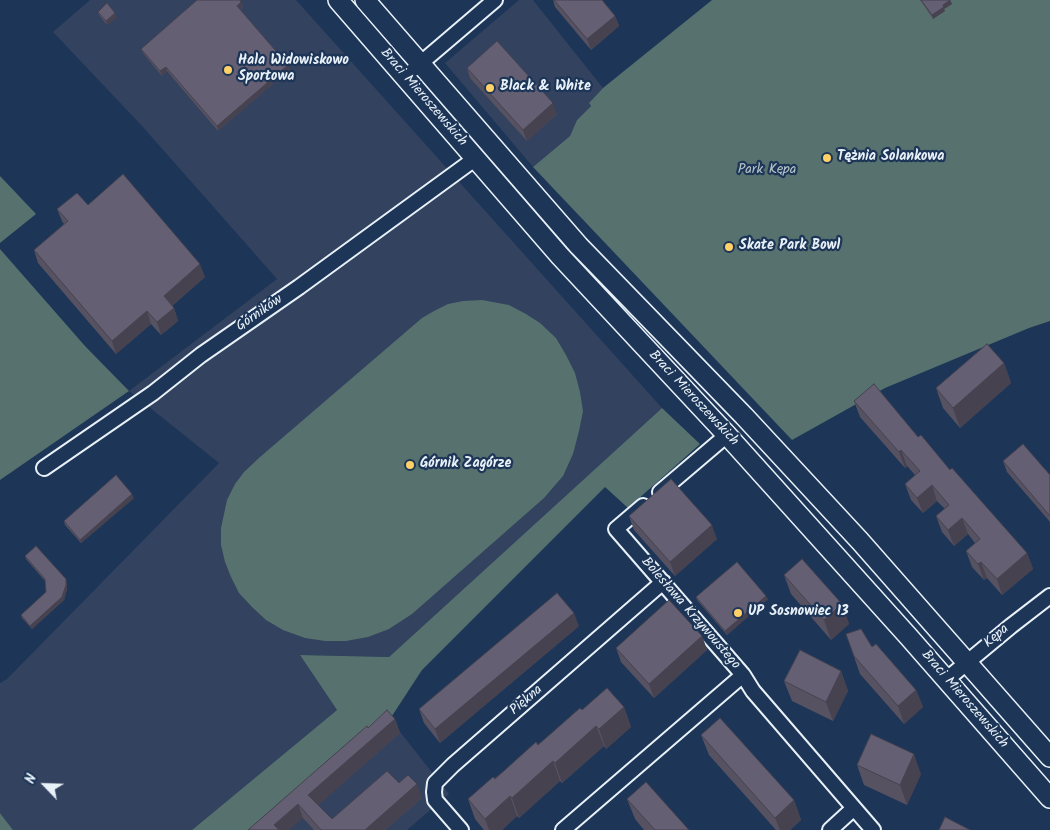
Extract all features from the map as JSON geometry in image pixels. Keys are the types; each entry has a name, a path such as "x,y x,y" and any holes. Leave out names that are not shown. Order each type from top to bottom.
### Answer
{"main road":[{"name":"Braci Mieroszewskich","path":"338,0 560,256 727,436 1050,798"},
{"name":"Braci Mieroszewskich","path":"365,0 579,246 750,423 860,541 1050,756"}],"street":[{"path":"404,77 495,0"},
{"name":"Górników","path":"44,468 153,393 200,356 300,287 476,158"},
{"name":"Bolesława Krzywoustego","path":"563,830 743,675 616,529 727,436"},
{"name":"Piękna","path":"461,830 435,800 435,783 453,765 663,582"},
{"name":"Kępa","path":"946,680 1050,596"},
{"path":"743,675 753,691 873,830"},
{"path":"830,830 854,808"}],"shaded area":[{"path":"90,0 296,0 662,408 389,657 300,655 337,710 192,830 13,830 0,813 0,683 7,679 219,463 129,391 277,279 142,126 53,32"},
{"path":"519,0 533,0 603,88 589,103 591,106 577,120 570,136 533,167 445,63"},
{"path":"390,719 449,794 407,830 258,830"}],"green space":[{"name":"Park Kępa","path":"712,0 1050,0 1050,321 885,388 792,440 533,167 570,136 577,120 591,106 589,103 603,88"},
{"path":"0,176 36,214 0,243"},
{"path":"0,249 85,346 129,391 0,480"},
{"name":"Górnik Zagórze","path":"482,300 509,305 540,323 556,338 575,373 583,411 573,454 563,476 544,498 412,614 389,629 368,637 346,641 325,641 305,638 283,630 266,620 239,593 225,562 221,545 221,528 227,500 235,484 244,472 260,457 422,318 448,304"},
{"path":"662,408 700,444 628,508 605,487 422,670 390,719 258,830 192,830 337,710 300,655 389,657"},
{"path":"0,813 13,830 0,830"}],"building":[{"name":"Hala Widowiskowo Sportowa","path":"197,0 240,0 241,2 237,6 288,65 217,126 166,67 160,71 141,49"},
{"path":"554,0 602,0 615,16 587,39"},
{"path":"921,0 950,0 943,5 944,7 932,15"},
{"path":"107,3 115,13 106,21 98,12"},
{"path":"497,41 553,103 523,130 467,68"},
{"path":"123,174 200,264 164,296 174,308 157,322 147,311 112,341 34,250 68,221 57,209 77,193 88,205"},
{"path":"987,344 1004,363 953,408 936,388"},
{"path":"874,384 918,437 921,435 950,470 952,468 1027,553 997,579 981,562 978,564 966,551 980,539 962,518 948,530 936,516 949,505 932,485 917,498 905,484 920,471 901,450 899,452 854,401"},
{"path":"1023,444 1050,475 1050,516 1003,461"},
{"path":"116,475 132,494 80,540 64,521"},
{"path":"671,479 712,525 670,562 629,516"},
{"path":"36,546 66,579 66,585 62,597 30,626 21,615 46,592 45,579 25,556"},
{"path":"802,559 842,604 824,620 784,575"},
{"path":"737,562 766,596 725,631 696,597"},
{"path":"557,593 574,613 435,729 419,709"},
{"path":"669,600 702,636 649,684 616,648"},
{"path":"861,629 872,647 876,644 916,690 898,706 854,656 846,634"},
{"path":"800,650 841,671 826,702 784,681"},
{"path":"607,688 624,707 599,729 596,726 555,763 553,761 512,798 510,796 485,819 468,799 493,777 495,779 536,742 538,745 580,708 582,710"},
{"path":"387,710 395,719 308,795 332,819 387,771 399,783 408,775 417,784 365,830 321,830 298,804 274,825 279,830 248,830 367,726 368,728"},
{"path":"720,718 794,800 775,818 701,735"},
{"path":"871,734 914,754 900,785 857,765"},
{"path":"646,782 689,830 655,830 627,799"},
{"path":"945,817 970,830 939,830"}],"place":[{"name":"Hala Widowiskowo Sportowa","path":"228,70"},
{"name":"Black & White","path":"490,88"},
{"name":"Tężnia Solankowa","path":"827,158"},
{"name":"Skate Park Bowl","path":"729,247"},
{"name":"Górnik Zagórze","path":"410,465"},
{"name":"UP Sosnowiec 13","path":"738,613"}]}
